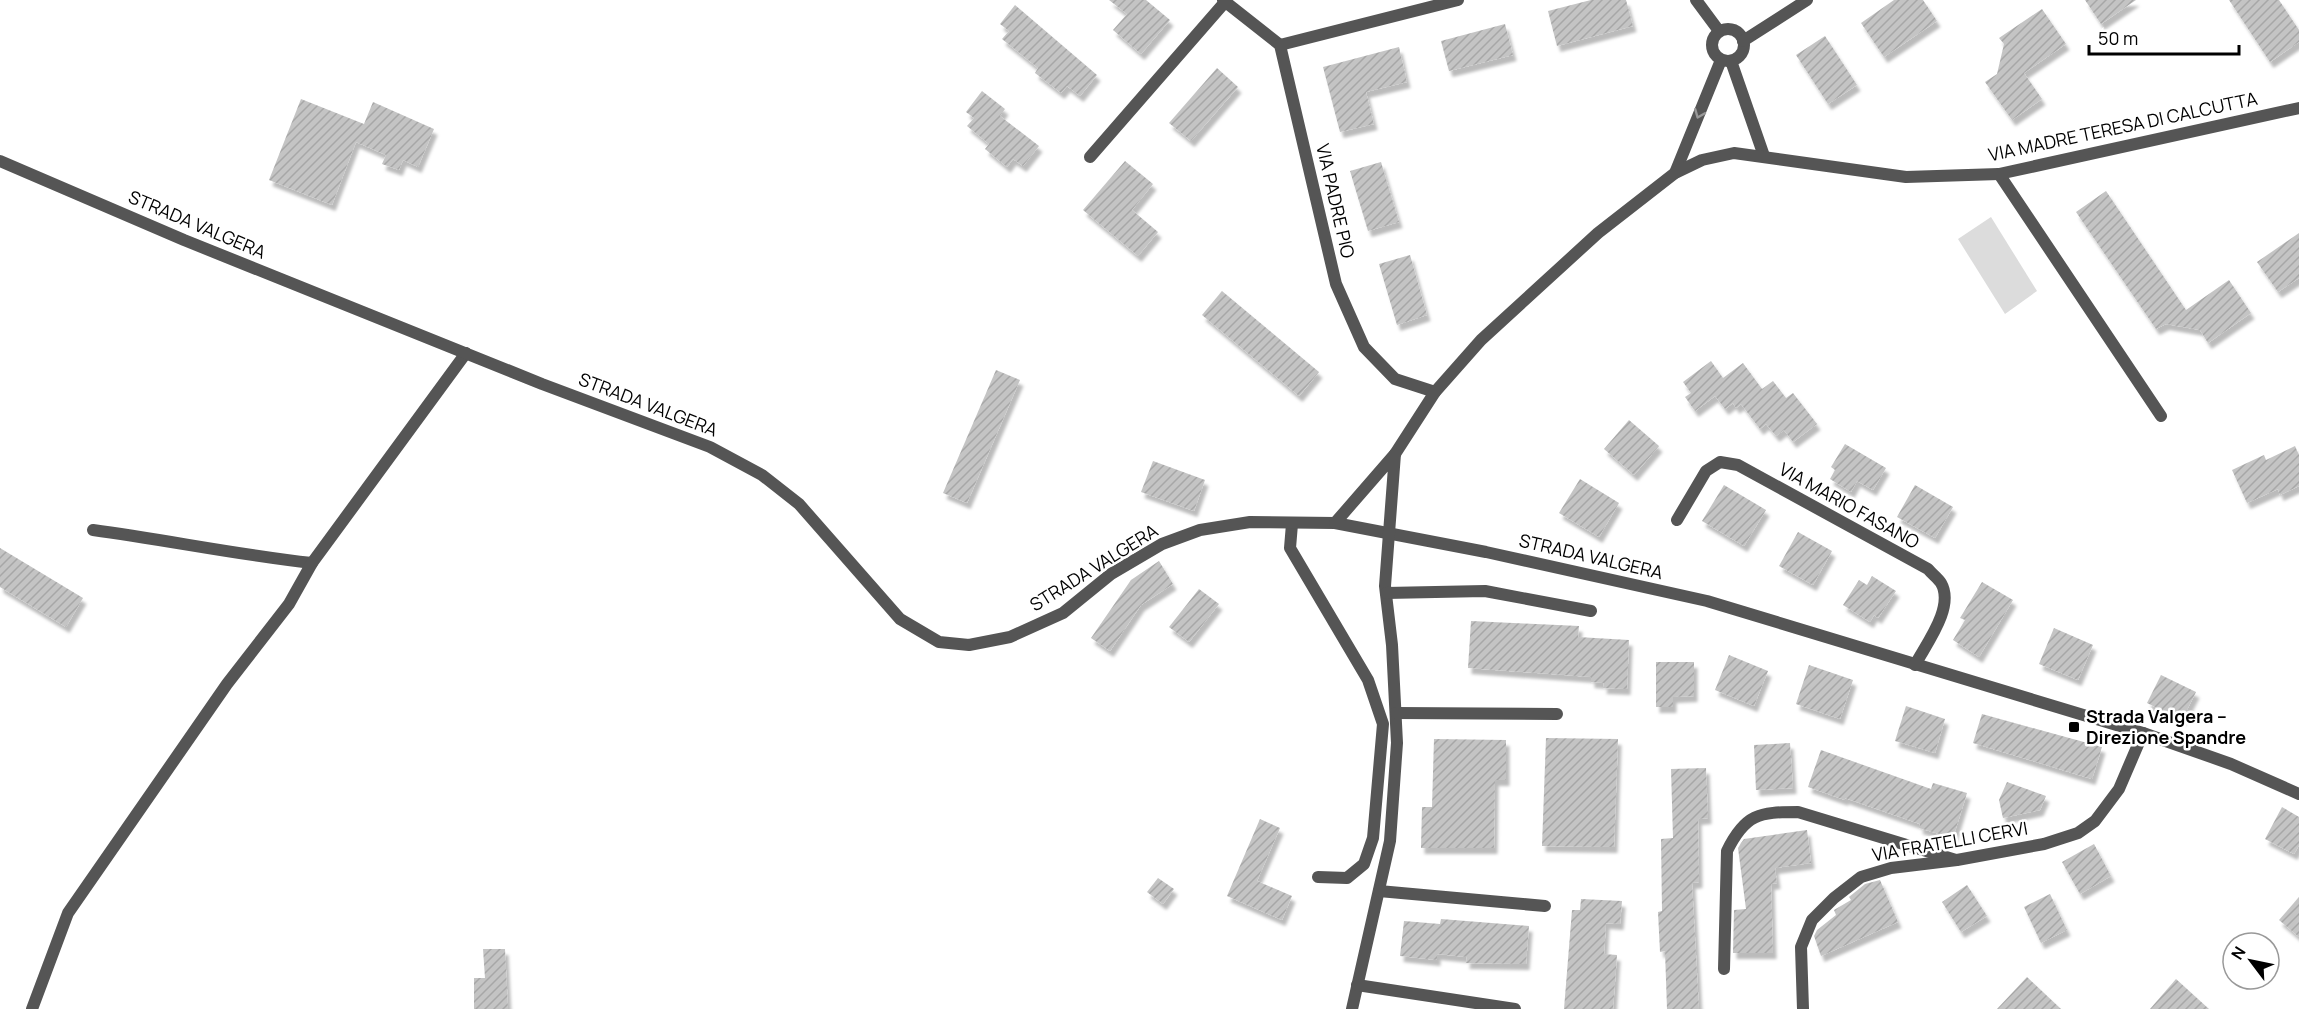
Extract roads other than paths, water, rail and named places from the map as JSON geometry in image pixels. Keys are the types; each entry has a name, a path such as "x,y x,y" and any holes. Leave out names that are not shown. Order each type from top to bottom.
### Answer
{"street":[{"path":"1090,157 1224,1 1280,45 1458,0"},
{"path":"1696,0 1719,31"},
{"path":"1743,41 1807,0"},
{"path":"1675,173 1726,60 1742,51 1743,41 1734,30 1719,31"},
{"path":"1719,31 1712,44 1714,53 1726,60 1764,156"},
{"name":"VIA PADRE PIO","path":"1280,45 1336,284 1364,347 1395,379 1435,392"},
{"name":"VIA MADRE TERESA DI CALCUTTA","path":"1335,523 1395,454 1435,392 1481,340 1598,233 1675,173 1702,160 1734,153 1906,177 2000,174 2299,108"},
{"name":"STRADA VALGERA","path":"0,161 184,240 466,353 710,447 762,475 799,504 900,619 939,642 969,645 1010,638 1063,613 1111,574 1162,544 1200,530 1250,522 1335,523 1387,531 1707,601 2143,733 2231,764 2299,794"},
{"path":"2000,174 2161,416"},
{"path":"32,1009 68,913 226,684 289,604 312,563 466,353"},
{"name":"VIA MADRE TERESA DI CALCUTTA","path":"1352,1009 1390,841 1397,743 1392,645 1386,593 1387,531 1395,454"},
{"name":"VIA MARIO FASANO","path":"1677,520 1706,471 1720,462 1738,465 1928,570 1941,584 1946,600 1940,617 1915,665"},
{"path":"1292,524 1290,548 1368,680 1383,724 1373,838 1364,864 1347,878 1318,877"},
{"path":"93,530 161,539 243,556 312,563"},
{"path":"1386,593 1485,591 1590,611"},
{"path":"1396,713 1557,714"},
{"name":"VIA FRATELLI CERVI","path":"1803,1009 1801,947 1812,920 1834,898 1862,877 1891,868 1957,860 2044,844 2079,833 2095,821 2119,789 2143,733"},
{"path":"1724,969 1726,850 1735,833 1750,817 1775,812 1798,812 1957,860"},
{"path":"1379,891 1545,906"},
{"path":"1357,985 1515,1009"}],"place":[{"name":"Strada Valgera – Direzione Spandre","path":"2074,727"}]}
